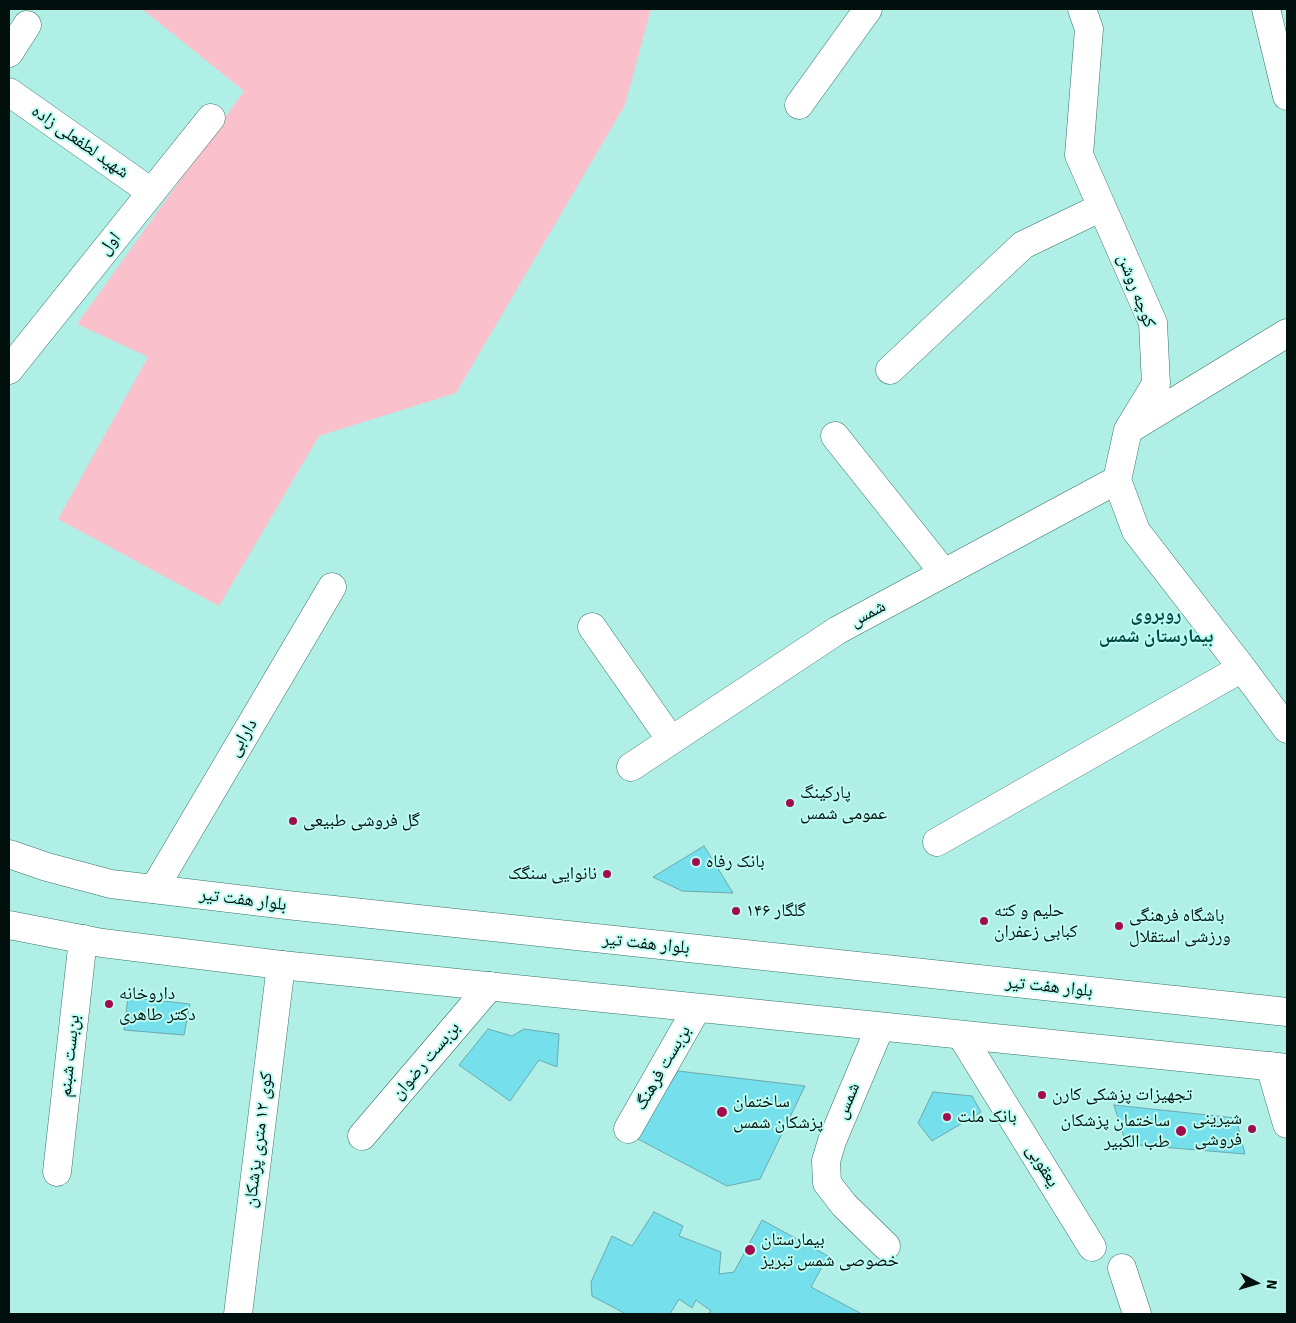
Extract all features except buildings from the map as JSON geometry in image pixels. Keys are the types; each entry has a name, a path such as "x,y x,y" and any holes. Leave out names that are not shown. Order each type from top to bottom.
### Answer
{"main road":[{"path":"799,105 868,9"},
{"name":"کوچه روشن","path":"1082,9 1089,29 1079,155 1153,322 1156,384 1128,430 1117,480"},
{"path":"1266,9 1287,96"},
{"path":"9,53 27,25"},
{"name":"شهید لطفعلی زاده","path":"9,92 152,192"},
{"name":"اول","path":"9,370 211,118"},
{"path":"890,370 1023,244 1102,207"},
{"path":"1128,430 1287,333"},
{"path":"835,436 944,573"},
{"path":"1117,480 1136,531 1287,729"},
{"name":"شمس","path":"631,767 838,630 1117,480"},
{"name":"دارابی","path":"154,889 332,587"},
{"path":"592,627 671,740"},
{"path":"937,842 1242,668"},
{"name":"بلوار هفت تیر","path":"9,854 47,867 111,884 297,906 1287,1012"},
{"path":"9,925 102,943 280,965 1279,1067 1287,1124"},
{"name":"بن‌بست شبنم","path":"57,1172 83,939"},
{"name":"کوی ۱۲ متری پزشکان","path":"238,1314 280,965"},
{"name":"بن‌بست رضوان","path":"362,1136 490,986"},
{"name":"بن‌بست فرهنگ","path":"628,1129 697,1008"},
{"name":"شمس","path":"880,1026 832,1140 826,1161 827,1183 844,1205 886,1246"},
{"name":"یعقوبی","path":"961,1035 1092,1247"},
{"path":"1122,1268 1137,1314"}],"shaded area":[{"path":"142,9 651,9 625,105 456,393 319,436 219,606 58,519 148,357 77,324 244,91"}],"place":[{"name":"پارکینگ عمومی شمس","path":"790,803"},
{"name":"گل فروشی طبیعی","path":"293,821"},
{"name":"بانک رفاه","path":"696,862"},
{"name":"نانوایی سنگک","path":"607,874"},
{"name":"گلگار ۱۴۶","path":"736,911"},
{"name":"حلیم و کته کبابی زعفران","path":"984,921"},
{"name":"باشگاه فرهنگی ورزشی استقلال","path":"1119,926"},
{"name":"داروخانه دکتر طاهری","path":"109,1004"},
{"name":"تجهیزات پزشکی کارن","path":"1042,1095"},
{"name":"ساختمان پزشکان شمس","path":"722,1112"},
{"name":"بانک ملت","path":"947,1117"},
{"name":"شیرینی فروشی","path":"1252,1129"},
{"name":"ساختمان پزشکان طب الکبیر","path":"1181,1131"},
{"name":"بیمارستان خصوصی شمس تبریز","path":"750,1250"}],"district":[{"name":"روبروی بیمارستان شمس","path":"1156,626"}]}
